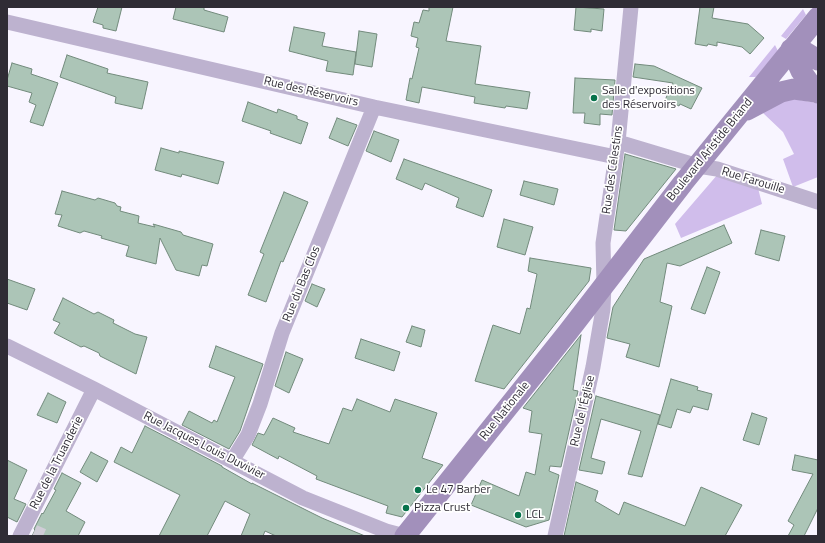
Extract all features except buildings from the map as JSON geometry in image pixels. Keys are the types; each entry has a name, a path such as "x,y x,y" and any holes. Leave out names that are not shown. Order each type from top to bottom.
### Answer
{"main road":[{"name":"Boulevard Aristide Briand","path":"604,285 818,17"},
{"path":"791,49 805,52 818,60"},
{"path":"791,49 801,71 817,92"},
{"path":"741,113 781,92 794,89 817,92"},
{"name":"Rue Nationale","path":"405,536 604,285"}],"street":[{"name":"Rue des Célestins","path":"604,285 603,243 618,142 630,7"},
{"name":"Rue des Réservoirs","path":"7,22 374,107 616,157"},
{"name":"Rue du Bas Clos","path":"232,461 248,435 260,404 282,333 374,107"},
{"name":"Rue Farouille","path":"618,142 698,166 717,169 818,202"},
{"name":"Rue de l'Église","path":"555,536 593,368 603,309 604,285"},
{"name":"Rue Jacques Louis Duvivier","path":"7,346 94,389 303,498 386,531 405,536"},
{"name":"Rue de la Truanderie","path":"25,533 94,389"}],"shaded area":[{"path":"803,9 806,15 786,39 781,36"},
{"path":"775,45 778,51 756,77 749,77"},
{"path":"782,97 818,103 818,177 793,187 783,159 794,154 783,132 763,113"},
{"path":"718,174 758,188 762,204 681,238 675,224"}],"tunnel":[{"path":"34,532 43,536"}],"place":[{"name":"Salle d'expositions des Réservoirs","path":"594,98"},
{"name":"Le 47 Barber","path":"418,490"},
{"name":"Pizza Crust","path":"406,508"},
{"name":"LCL","path":"518,515"}]}
